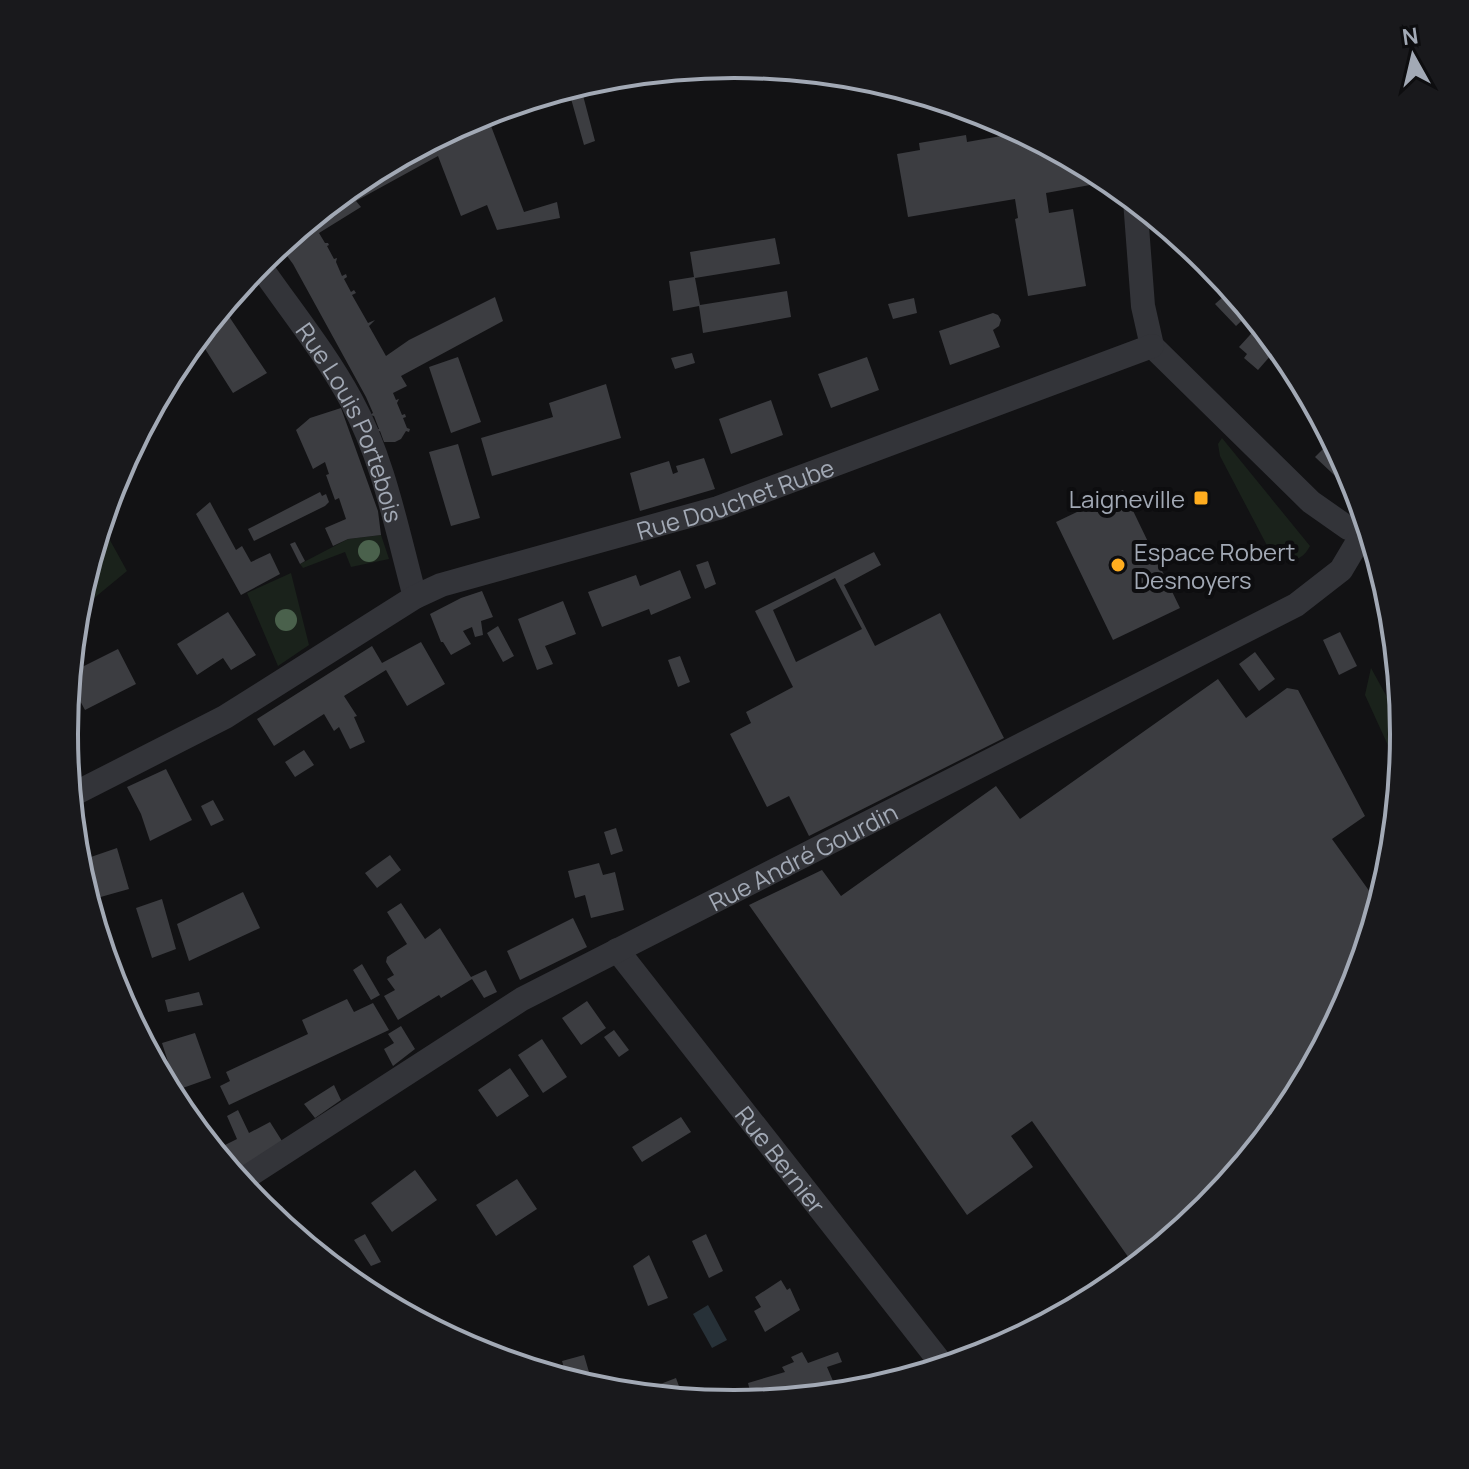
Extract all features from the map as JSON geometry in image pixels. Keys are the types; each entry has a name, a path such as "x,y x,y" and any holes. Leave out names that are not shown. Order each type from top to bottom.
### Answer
{"street":[{"path":"1136,216 1143,306 1152,346 1311,502 1333,519 1358,529"},
{"name":"Rue Louis Portebois","path":"266,274 341,382 360,417 391,503 415,597"},
{"name":"Rue Douchet Rube","path":"81,791 225,717 415,597 456,580 718,508 1152,346"},
{"name":"Rue André Gourdin","path":"249,1176 522,999 1114,695 1280,614 1313,594 1341,570 1362,541"},
{"name":"Rue Bernier","path":"617,950 938,1359"}],"shaded area":[{"path":"1222,438 1310,546 1303,555 1289,561 1273,557 1220,456 1218,444"},
{"path":"381,535 389,559 351,567 345,552 303,568 300,564 348,539"},
{"path":"108,538 127,571 92,599"},
{"path":"291,573 309,645 278,666 247,593"},
{"path":"1371,668 1390,703 1391,751 1365,695"},
{"path":"708,1305 727,1340 712,1348 693,1314"}],"building":[{"path":"583,96 595,141 584,145 571,99"},
{"path":"491,125 524,212 557,202 560,218 497,230 487,205 461,216 438,156 356,201 361,207 319,233 328,243 334,259 337,258 342,276 346,274 344,279 351,292 354,290 356,293 352,295 368,323 375,320 369,326 386,356 409,340 495,297 503,321 401,376 407,386 393,393 396,400 399,399 397,403 410,429 395,442 384,442 380,431 377,432 376,429 379,429 374,416 370,415 373,413 366,397 286,255 370,189 406,166"},
{"path":"966,135 967,142 1003,136 1092,185 1046,193 1049,213 1073,209 1086,286 1028,296 1015,219 1018,218 1015,199 908,217 897,154 920,150 919,143"},
{"path":"775,238 780,264 695,278 700,305 787,291 791,317 703,333 699,306 673,311 669,281 694,277 690,252"},
{"path":"1223,297 1243,320 1236,326 1215,304"},
{"path":"914,298 917,313 893,319 888,304"},
{"path":"993,313 1001,320 993,330 1000,347 950,365 939,331"},
{"path":"229,317 267,373 233,393 205,348"},
{"path":"1253,332 1270,356 1258,370 1244,358 1247,354 1239,347"},
{"path":"692,353 695,363 675,369 671,358"},
{"path":"458,357 481,422 451,433 429,367"},
{"path":"867,357 879,390 831,408 818,374"},
{"path":"606,384 621,438 492,476 481,438 553,417 549,403"},
{"path":"771,400 783,435 731,454 719,419"},
{"path":"341,408 378,511 381,535 348,539 333,546 325,528 346,519 339,498 335,500 325,462 313,469 296,430 310,418"},
{"path":"458,444 480,518 451,526 429,452"},
{"path":"1325,447 1340,480 1315,457"},
{"path":"704,458 715,489 640,511 630,473 669,461 673,474 678,472 676,466"},
{"name":"Espace Robert Desnoyers","path":"1123,490 1180,608 1113,640 1056,522"},
{"path":"320,492 322,496 326,494 329,502 325,506 254,541 248,529"},
{"path":"210,502 236,550 242,546 251,562 270,553 280,574 241,595 196,514"},
{"path":"295,542 305,561 300,564 290,544"},
{"path":"874,552 881,565 844,585 875,646 940,613 1004,738 809,836 789,796 767,807 730,734 751,723 746,712 793,687 755,611","holes":["835,578 862,629 796,662 773,610"]},
{"path":"708,561 716,584 705,589 696,565"},
{"path":"680,570 691,598 651,615 649,609 602,627 588,592 636,575 640,586"},
{"path":"482,591 493,617 481,621 483,635 475,637 472,627 463,631 471,644 451,655 441,642 430,614"},
{"path":"563,601 576,634 545,646 553,664 537,670 518,619"},
{"path":"228,612 256,655 231,670 223,658 197,675 177,644"},
{"path":"498,626 514,656 503,662 487,633"},
{"path":"1340,632 1357,666 1339,675 1323,640"},
{"path":"421,642 445,684 407,706 386,670 344,696 357,716 354,717 365,742 350,749 339,727 334,731 324,714 274,746 257,719 372,646 382,663"},
{"path":"118,649 136,684 85,710 79,698 82,667"},
{"path":"1255,652 1275,679 1259,691 1239,664"},
{"path":"680,656 690,682 678,687 668,660"},
{"path":"1218,679 1246,718 1287,688 1298,690 1365,816 1332,839 1371,894 1341,986 1303,1063 1255,1134 1228,1167 1199,1199 1129,1258 1032,1121 1011,1136 1033,1167 967,1215 749,905 822,870 841,896 996,786 1020,819"},
{"path":"304,750 314,765 295,777 285,762"},
{"path":"166,769 192,820 150,841 127,787"},
{"path":"213,800 224,820 211,826 201,806"},
{"path":"616,828 623,851 611,855 604,832"},
{"path":"117,848 129,889 99,898 90,857"},
{"path":"390,855 401,870 377,888 365,873"},
{"path":"599,863 603,875 615,872 624,910 591,918 585,895 575,898 568,871"},
{"path":"243,892 260,928 189,961 177,924"},
{"path":"162,899 176,949 152,958 136,908"},
{"path":"401,903 425,939 440,928 471,977 486,970 497,992 484,998 472,979 398,1020 384,996 395,990 387,979 394,975 386,962 387,957 407,944 387,912"},
{"path":"573,918 587,947 520,980 507,951"},
{"path":"362,964 380,995 371,1000 353,970"},
{"path":"199,992 203,1005 168,1012 165,1000"},
{"path":"347,999 354,1012 373,1003 389,1030 229,1105 220,1086 230,1081 226,1072 308,1034 302,1020"},
{"path":"587,1001 606,1028 581,1045 562,1018"},
{"path":"401,1026 415,1049 393,1066 384,1049 394,1043 388,1034"},
{"path":"614,1030 629,1050 619,1057 604,1037"},
{"path":"195,1033 211,1078 182,1088 171,1070 162,1043"},
{"path":"542,1039 567,1077 543,1093 518,1055"},
{"path":"510,1068 529,1096 497,1117 478,1090"},
{"path":"334,1085 341,1100 315,1118 304,1104"},
{"path":"238,1110 249,1133 270,1122 282,1141 242,1168 224,1146 237,1139 227,1116"},
{"path":"681,1117 691,1132 642,1162 632,1147"},
{"path":"415,1170 437,1200 392,1232 371,1203"},
{"path":"517,1179 537,1209 496,1236 476,1205"},
{"path":"365,1234 381,1262 371,1266 354,1240"},
{"path":"706,1234 723,1271 709,1278 692,1241"},
{"path":"649,1255 668,1298 648,1306 633,1266"},
{"path":"781,1280 787,1290 790,1288 800,1310 765,1332 754,1311 761,1307 755,1297"},
{"path":"802,1352 808,1363 838,1352 842,1362 827,1367 834,1383 750,1391 748,1383 785,1372 782,1367 794,1362 791,1357"},
{"path":"584,1355 590,1374 564,1369 562,1361"},
{"path":"676,1378 680,1389 656,1386"}],"place":[{"name":"Laigneville","path":"1201,498"},
{"name":"Espace Robert Desnoyers","path":"1118,565"}]}
